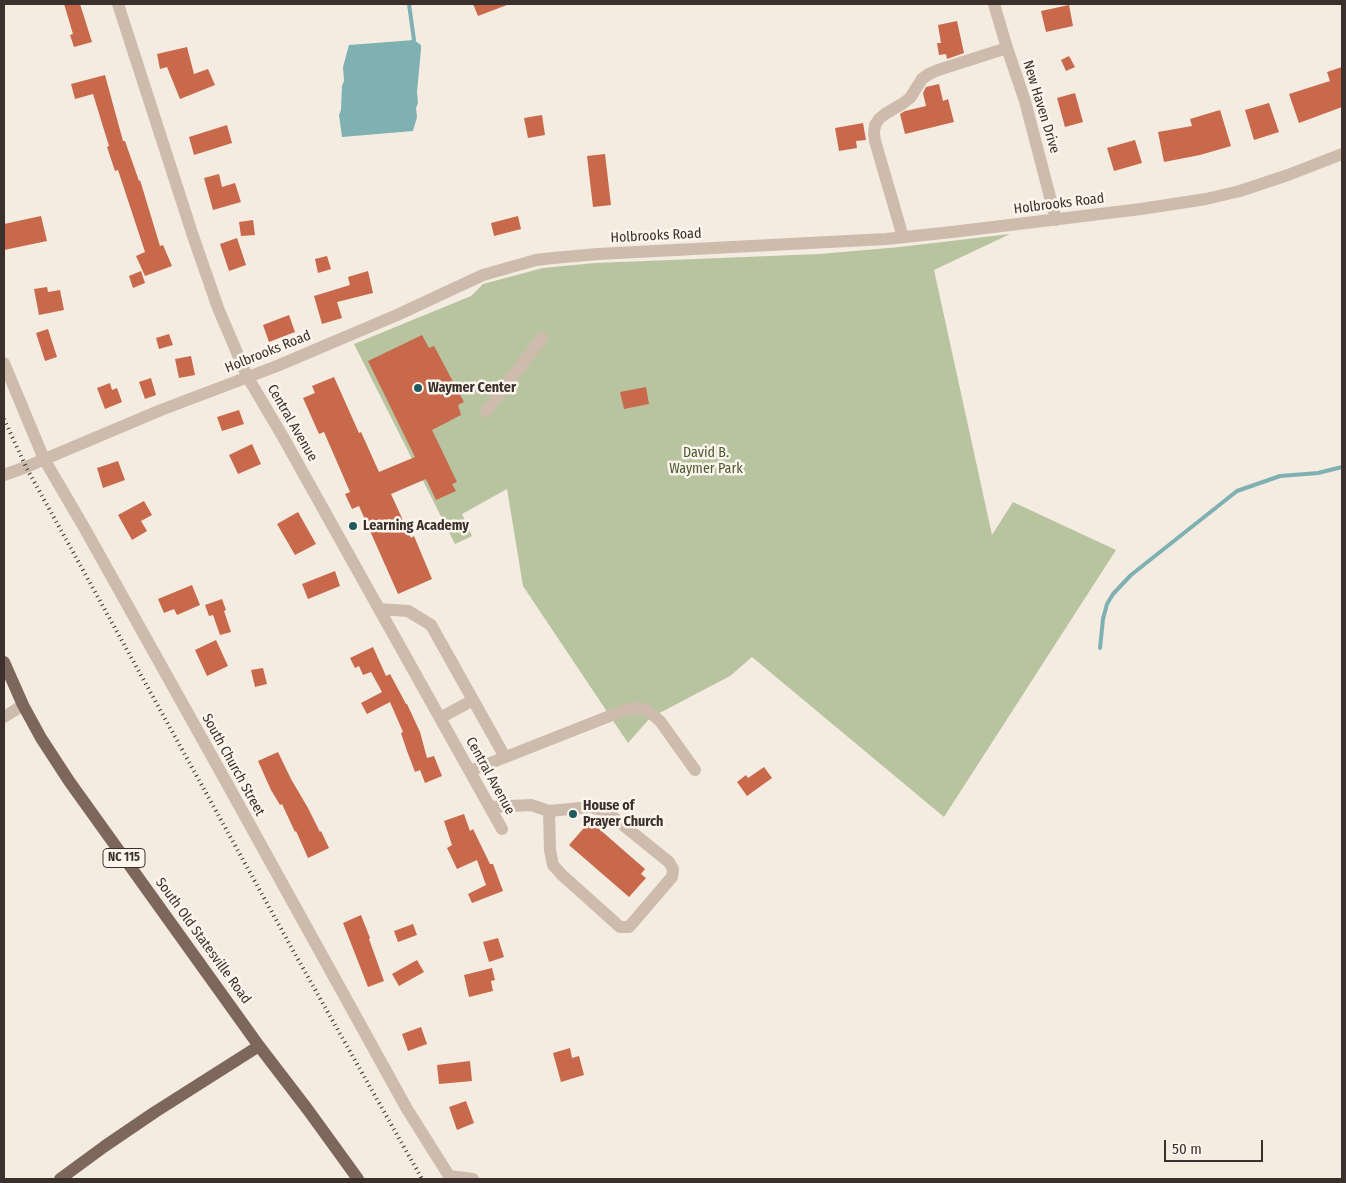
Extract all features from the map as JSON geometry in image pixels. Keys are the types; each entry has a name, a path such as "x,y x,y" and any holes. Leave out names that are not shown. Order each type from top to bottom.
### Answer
{"main road":[{"name":"South Old Statesville Road","path":"4,662 23,706 69,781 259,1046 358,1179"},
{"path":"60,1179 155,1112 259,1046"}],"street":[{"name":"Central Avenue","path":"118,4 218,308 247,376 502,829"},
{"name":"New Haven Drive","path":"994,4 1025,101 1056,220"},
{"path":"903,237 876,142 875,125 885,114 910,98 922,79 929,74 1007,48"},
{"name":"Holbrooks Road","path":"4,475 247,376 277,366 397,315 483,275 536,260 598,254 903,237 1141,209 1206,199 1240,191 1342,154"},
{"path":"486,411 542,338"},
{"name":"South Church Street","path":"4,363 44,459 85,529 407,1109 450,1178 473,1179"},
{"path":"379,608 408,611 431,626 506,757"},
{"path":"440,718 473,700"},
{"path":"4,717 23,706"},
{"path":"470,771 625,710 636,708 647,710 660,721 695,770"},
{"path":"490,807 531,805 549,811 591,807 607,812 669,862 673,868 672,877 629,927 620,927 553,865 550,850 549,811"}],"green space":[{"name":"David B. Waymer Park","path":"1010,234 934,270 992,535 1013,502 1116,550 944,817 752,657 730,676 650,718 628,743 523,586 507,489 462,514 472,536 455,544 354,344 471,296 483,284 543,268 595,263 820,254"}],"water":[{"path":"414,40 421,45 421,49 417,92 418,103 416,108 417,117 413,131 342,137 339,115 344,81 343,67 349,45"}],"building":[{"path":"64,4 80,4 92,42 74,47 70,35 73,34"},
{"path":"473,4 507,4 507,5 478,16"},
{"path":"1069,5 1073,26 1046,32 1041,11"},
{"path":"957,21 964,53 947,59 946,54 939,55 937,43 941,43 938,25"},
{"path":"187,47 194,74 208,69 215,85 180,99 167,67 160,69 157,54"},
{"path":"1069,56 1075,67 1066,71 1061,60"},
{"path":"1342,67 1342,107 1299,123 1289,94 1330,81 1327,72"},
{"path":"105,75 123,141 125,141 140,180 160,246 163,245 172,266 145,276 136,256 145,252 118,170 115,171 107,147 109,146 93,94 75,99 71,84"},
{"path":"939,84 943,101 948,99 954,122 905,134 900,114 926,106 923,93 926,87"},
{"path":"1075,93 1083,122 1065,127 1057,98"},
{"path":"1269,103 1279,132 1254,140 1245,110"},
{"path":"1220,110 1231,146 1200,155 1164,162 1158,132 1192,126 1190,119"},
{"path":"542,115 545,135 528,138 524,118"},
{"path":"863,123 866,140 856,141 857,148 839,151 835,128"},
{"path":"227,125 232,143 194,155 189,137"},
{"path":"1135,140 1142,163 1114,171 1107,148"},
{"path":"605,154 611,205 593,207 587,156"},
{"path":"219,174 222,187 235,183 241,202 213,210 204,178"},
{"path":"41,216 47,241 4,250 4,224"},
{"path":"518,216 521,229 494,236 491,223"},
{"path":"253,220 255,235 241,236 239,222"},
{"path":"237,238 246,265 229,271 220,244"},
{"path":"327,256 331,269 318,273 315,259"},
{"path":"141,271 145,283 133,288 129,276"},
{"path":"368,271 373,293 337,302 342,318 322,324 314,296 350,285 348,277"},
{"path":"47,287 48,292 60,290 64,310 39,315 34,289"},
{"path":"289,315 295,332 269,342 263,325"},
{"path":"48,329 57,357 45,361 36,333"},
{"path":"169,334 173,345 159,349 156,338"},
{"path":"422,335 429,348 434,346 464,402 458,405 461,415 432,430 457,482 452,484 456,491 436,500 426,479 391,494 411,538 414,536 432,579 398,594 359,506 352,509 345,494 350,492 324,432 319,434 303,398 315,393 312,386 334,377 379,472 415,457 368,361"},
{"path":"191,356 195,375 179,378 175,359"},
{"path":"151,378 156,395 145,399 139,382"},
{"path":"110,383 112,390 117,388 122,402 105,409 97,388"},
{"path":"646,387 649,404 624,409 620,392"},
{"path":"239,410 244,424 222,431 217,417"},
{"path":"252,444 261,464 238,474 229,455"},
{"path":"118,461 125,480 103,488 97,468"},
{"path":"144,501 152,515 141,521 147,531 132,540 118,515"},
{"path":"298,512 316,544 295,555 277,524"},
{"path":"335,571 340,586 308,599 302,584"},
{"path":"192,585 200,605 177,615 174,609 164,613 158,599"},
{"path":"222,599 231,632 220,635 213,615 209,616 205,605"},
{"path":"216,640 228,666 207,676 195,650"},
{"path":"373,647 386,676 390,674 407,704 420,732 427,758 434,756 442,776 425,783 420,770 415,772 401,733 403,732 390,702 367,714 361,703 382,692 371,672 363,675 359,666 355,668 350,658"},
{"path":"263,668 267,684 255,687 251,670"},
{"path":"278,752 329,848 308,858 282,804 280,805 271,790 258,761"},
{"path":"764,767 772,778 747,796 737,782 746,775 748,778"},
{"path":"464,814 470,831 473,829 490,864 493,864 503,891 472,903 468,894 486,885 477,860 457,869 447,848 452,845 444,821"},
{"path":"590,821 645,869 641,874 646,878 629,897 569,845"},
{"path":"361,915 384,981 368,987 343,923"},
{"path":"413,924 417,935 398,942 394,931"},
{"path":"498,938 504,957 489,962 483,942"},
{"path":"417,960 424,972 399,986 392,974"},
{"path":"492,968 495,980 491,981 493,991 469,997 464,975"},
{"path":"421,1027 427,1044 408,1051 402,1034"},
{"path":"570,1048 572,1058 579,1056 584,1075 561,1082 553,1053"},
{"path":"470,1061 472,1081 439,1084 437,1065"},
{"path":"466,1101 474,1123 457,1130 449,1107"}],"waterway":[{"path":"409,4 414,40 411,44"},
{"path":"1100,648 1103,619 1107,604 1113,594 1131,575 1237,491 1280,476 1318,473 1342,467"}],"railway":[{"path":"4,419 26,467 295,954 422,1179"}],"place":[{"name":"Waymer Center","path":"418,388"},
{"name":"Learning Academy","path":"353,526"},
{"name":"House of Prayer Church","path":"573,814"}]}
